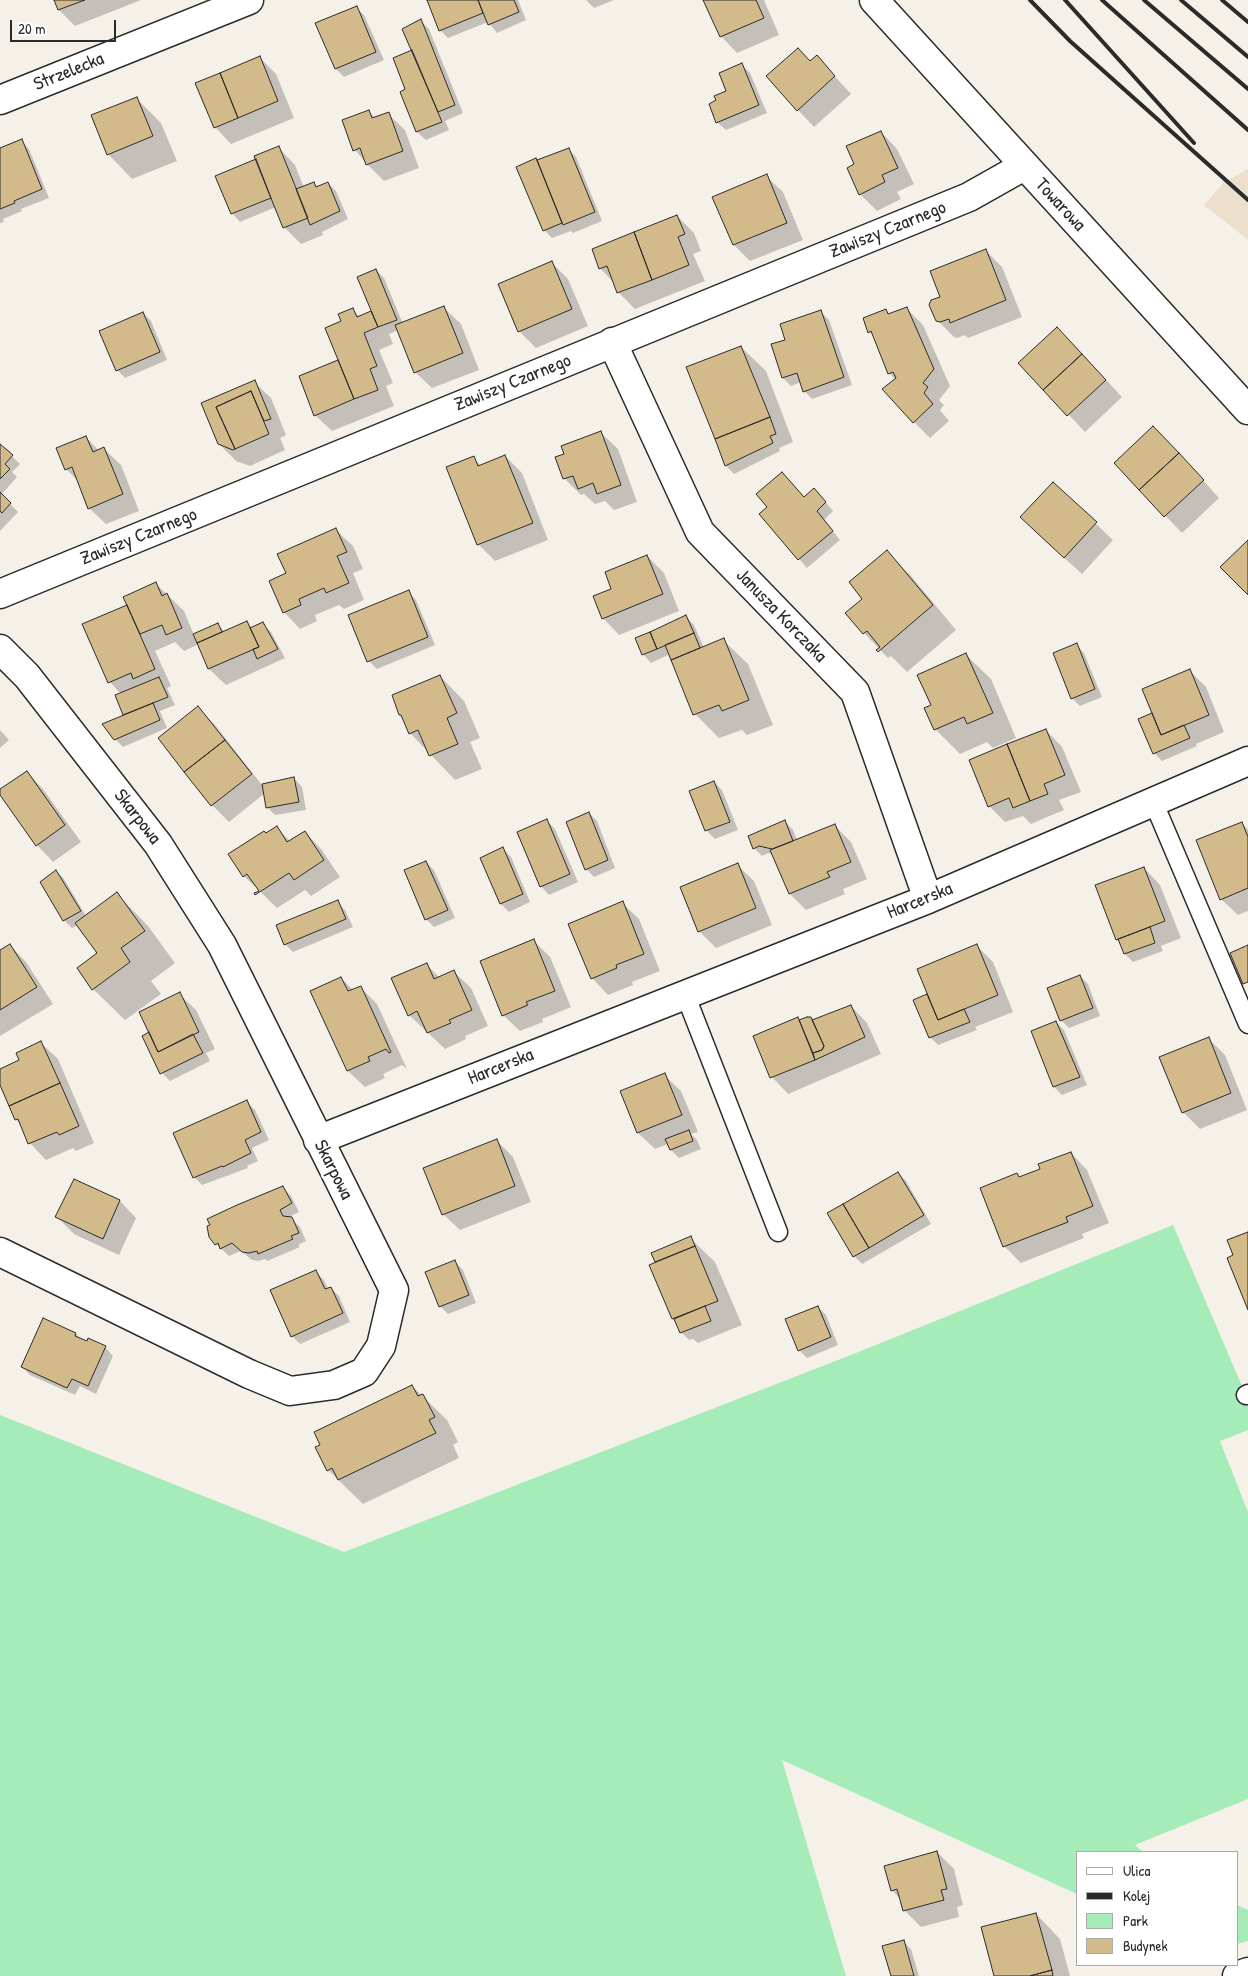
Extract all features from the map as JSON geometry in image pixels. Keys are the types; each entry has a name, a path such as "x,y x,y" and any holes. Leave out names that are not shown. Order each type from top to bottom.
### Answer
{"street":[{"name":"Strzelecka","path":"0,100 249,0"},
{"name":"Towarowa","path":"874,0 1248,410"},
{"name":"Zawiszy Czarnego","path":"0,594 968,197 1024,166"},
{"name":"Janusza Korczaka","path":"612,342 700,532 855,692 928,899"},
{"name":"Skarpowa","path":"0,649 27,676 158,844 222,946 394,1290 382,1346 364,1372 334,1385 290,1391 249,1374 0,1252"},
{"name":"Harcerska","path":"318,1140 928,899 1248,761"},
{"path":"1237,1976 1248,1972"}],"lane":[{"path":"1153,801 1248,1024"},
{"path":"685,994 778,1232"}],"shaded area":[{"path":"1248,169 1248,240 1204,205 1223,183"}],"green space":[{"path":"1173,1225 1248,1400 1248,1430 1220,1441 1248,1512 1248,1799 1135,1845 1142,1851 1076,1851 1076,1894 782,1760 846,1976 0,1976 0,1415 344,1552 851,1355"},
{"path":"1238,1905 1248,1910 1248,1941 1238,1944"}],"building":[{"path":"54,0 85,0 58,10"},
{"path":"427,0 478,0 483,13 439,31"},
{"path":"478,0 514,0 519,12 488,25"},
{"path":"703,0 756,0 764,18 720,37"},
{"path":"357,6 376,52 335,69 315,23"},
{"path":"421,19 455,105 438,112 402,29"},
{"path":"798,48 810,61 817,55 835,76 797,111 766,76"},
{"path":"412,50 442,122 416,132 400,92 405,89 393,58"},
{"path":"260,56 278,101 238,118 220,73"},
{"path":"742,63 759,105 716,123 709,104 716,100 714,96 726,91 719,73"},
{"path":"220,73 238,118 214,128 195,83"},
{"path":"137,97 153,136 107,155 91,115"},
{"path":"369,110 372,118 389,112 403,151 366,165 360,148 353,151 342,120"},
{"path":"881,131 898,168 882,175 885,182 859,195 847,168 854,164 846,146"},
{"path":"22,139 42,189 0,209 0,148"},
{"path":"279,146 308,218 283,228 254,156"},
{"path":"569,148 595,212 563,225 537,160"},
{"path":"536,158 562,223 543,231 516,167"},
{"path":"256,159 271,198 231,214 215,176"},
{"path":"767,174 787,223 733,245 712,197"},
{"path":"314,182 316,187 328,182 340,211 310,225 296,189"},
{"path":"677,215 685,234 678,237 689,265 652,280 634,232"},
{"path":"634,232 652,280 617,293 607,266 599,269 592,249"},
{"path":"986,249 1006,300 950,323 949,319 940,322 936,321 929,305 931,300 940,297 930,271"},
{"path":"552,261 572,309 518,332 498,284"},
{"path":"376,269 397,320 378,327 357,277"},
{"path":"444,306 463,353 414,373 395,325"},
{"path":"907,307 934,369 923,383 928,387 924,393 933,404 913,423 882,389 896,378 893,372 888,374 871,331 868,333 863,318 886,309 888,314"},
{"path":"353,308 357,317 371,311 378,327 364,333 377,366 370,369 378,390 354,399 325,328 341,321 338,314"},
{"path":"821,310 844,377 803,392 797,373 782,378 771,344 785,340 780,324"},
{"path":"143,312 160,352 116,371 99,331"},
{"path":"1057,327 1082,354 1043,390 1018,363"},
{"path":"741,346 770,417 715,439 686,367"},
{"path":"1082,354 1106,380 1067,416 1043,390"},
{"path":"338,360 354,399 314,416 299,376"},
{"path":"255,380 271,419 264,421 251,391 216,407 235,449 233,450 218,444 201,403"},
{"path":"251,391 269,434 235,449 216,407"},
{"path":"770,417 776,434 770,436 773,443 725,466 715,439"},
{"path":"1153,426 1179,453 1139,490 1114,463"},
{"path":"601,431 621,485 597,494 593,483 578,489 573,476 563,479 555,457 564,454 561,446"},
{"path":"86,436 93,452 104,447 123,494 88,509 72,467 65,470 56,448"},
{"path":"0,444 13,455 5,464 10,469 0,479"},
{"path":"1179,453 1204,480 1164,517 1139,490"},
{"path":"505,455 533,523 477,545 446,467 474,456 478,466"},
{"path":"782,472 804,497 814,488 826,502 817,511 833,531 798,560 759,514 767,507 756,494"},
{"path":"1053,482 1097,522 1064,558 1020,517"},
{"path":"0,492 11,503 2,513 0,511"},
{"path":"336,528 347,552 337,556 349,583 326,593 324,588 299,599 301,605 283,613 269,581 286,573 277,554"},
{"path":"1248,540 1248,595 1220,567"},
{"path":"887,550 933,605 878,652 876,650 880,647 867,631 863,634 845,613 862,599 849,582"},
{"path":"647,555 663,594 602,619 593,596 611,589 605,572"},
{"path":"156,582 162,596 167,593 182,628 166,635 162,625 140,634 123,597"},
{"path":"409,590 428,637 367,662 348,615"},
{"path":"127,605 155,669 133,679 131,673 108,683 82,624"},
{"path":"686,615 694,633 657,649 650,632"},
{"path":"247,621 259,647 208,669 197,643"},
{"path":"263,622 278,649 257,659 253,649 259,647 250,628"},
{"path":"218,623 222,632 197,643 193,634"},
{"path":"650,632 657,649 642,655 635,638"},
{"path":"694,633 700,648 671,660 665,645"},
{"path":"724,638 749,700 722,711 719,705 693,715 671,660"},
{"path":"1077,643 1095,689 1071,699 1053,653"},
{"path":"966,653 993,713 967,724 964,717 934,730 924,708 931,705 917,675"},
{"path":"1190,669 1209,715 1161,735 1142,689"},
{"path":"440,675 457,713 447,718 458,744 429,756 418,730 409,734 401,715 399,715 392,695"},
{"path":"159,677 168,697 123,715 115,695"},
{"path":"153,703 160,720 114,740 102,724"},
{"path":"198,706 225,740 184,772 158,738"},
{"path":"1152,713 1161,735 1184,725 1190,738 1153,754 1138,719"},
{"path":"1046,729 1065,775 1044,784 1048,794 1030,801 1007,744"},
{"path":"225,740 252,774 211,806 184,772"},
{"path":"1007,744 1030,801 1013,808 1009,798 988,807 969,760"},
{"path":"27,771 65,825 36,846 0,795 0,789"},
{"path":"294,777 299,802 266,808 262,784"},
{"path":"714,781 730,822 705,831 689,791"},
{"path":"589,812 608,860 585,870 566,822"},
{"path":"547,819 570,874 540,887 517,832"},
{"path":"785,820 793,841 772,849 759,846 753,849 748,836"},
{"path":"1242,822 1248,837 1248,888 1220,900 1196,840"},
{"path":"835,824 851,862 827,872 830,877 789,894 770,850"},
{"path":"277,826 287,842 305,831 324,860 294,880 289,873 255,895 254,893 259,891 247,874 243,877 228,854 264,831 266,833"},
{"path":"503,847 523,894 500,904 480,858"},
{"path":"426,861 448,910 425,920 404,870"},
{"path":"738,863 756,908 698,932 680,887"},
{"path":"1144,867 1165,921 1116,940 1095,885"},
{"path":"56,870 81,911 63,921 40,882"},
{"path":"117,892 145,931 121,948 130,962 92,990 77,968 97,953 75,923"},
{"path":"338,900 346,919 284,945 276,925"},
{"path":"623,901 644,954 616,965 617,968 591,979 568,924"},
{"path":"1150,927 1155,943 1124,954 1118,939"},
{"path":"534,939 555,991 526,1002 528,1005 502,1016 480,961"},
{"path":"10,944 37,987 0,1010 0,950"},
{"path":"977,944 998,995 938,1020 917,969"},
{"path":"1248,945 1248,982 1243,984 1230,953"},
{"path":"427,963 434,979 454,970 472,1010 449,1020 451,1023 427,1033 417,1011 408,1016 391,978"},
{"path":"1080,975 1093,1008 1060,1021 1047,988"},
{"path":"341,977 348,991 361,986 391,1052 389,1053 386,1049 368,1057 370,1061 347,1071 310,991"},
{"path":"180,992 199,1032 158,1052 139,1012"},
{"path":"927,994 938,1020 964,1009 970,1022 929,1038 913,1000"},
{"path":"851,1005 865,1037 815,1060 813,1053 822,1050 824,1046 812,1020"},
{"path":"798,1017 815,1060 770,1078 753,1036"},
{"path":"811,1017 824,1046 822,1050 813,1053 799,1020"},
{"path":"1056,1021 1080,1077 1053,1087 1031,1031"},
{"path":"149,1032 158,1052 193,1034 203,1053 160,1074 142,1036"},
{"path":"1209,1037 1231,1093 1182,1113 1159,1057"},
{"path":"41,1041 60,1083 9,1106 0,1085 0,1069 19,1060 16,1053"},
{"path":"665,1073 682,1115 637,1133 620,1091"},
{"path":"60,1083 79,1126 59,1135 57,1132 28,1144 18,1119 15,1120 9,1106"},
{"path":"247,1100 261,1132 245,1140 251,1153 223,1167 193,1178 173,1133"},
{"path":"689,1130 693,1141 670,1150 665,1139"},
{"path":"497,1139 515,1186 442,1215 423,1168"},
{"path":"1071,1152 1093,1206 1066,1217 1068,1222 1003,1247 980,1188 1017,1173 1019,1177 1040,1169 1038,1164"},
{"path":"898,1172 924,1215 869,1248 843,1204"},
{"path":"74,1179 120,1200 103,1239 55,1217"},
{"path":"283,1186 292,1203 280,1210 283,1216 292,1217 299,1233 291,1236 293,1239 258,1254 257,1251 242,1252 232,1243 220,1249 218,1243 215,1245 209,1237 207,1226 210,1225 207,1219"},
{"path":"843,1204 869,1248 853,1257 827,1213"},
{"path":"1248,1232 1248,1310 1227,1258 1233,1255 1227,1240"},
{"path":"691,1236 695,1246 655,1262 651,1253"},
{"path":"695,1246 718,1301 672,1319 649,1265"},
{"path":"455,1260 469,1295 439,1307 425,1272"},
{"path":"316,1270 325,1289 331,1287 343,1313 291,1337 270,1290"},
{"path":"705,1306 711,1321 680,1333 674,1319"},
{"path":"818,1306 831,1337 798,1351 785,1319"},
{"path":"43,1318 76,1333 75,1336 87,1341 88,1338 106,1346 88,1386 72,1379 67,1388 21,1367"},
{"path":"412,1385 418,1396 423,1394 435,1417 429,1420 436,1433 338,1480 332,1468 327,1471 315,1447 320,1445 314,1432"},
{"path":"937,1851 947,1889 941,1890 944,1900 903,1911 897,1889 891,1891 884,1866"},
{"path":"1036,1913 1052,1970 1030,1976 994,1976 981,1927"},
{"path":"904,1940 914,1976 891,1976 882,1946"},
{"path":"1052,1970 1053,1976 1030,1976"}],"railway":[{"path":"1030,0 1070,41 1248,200"},
{"path":"1065,0 1194,143"},
{"path":"1102,0 1248,130"},
{"path":"1144,0 1248,89"},
{"path":"1181,0 1248,57"},
{"path":"1222,0 1248,22"}]}
